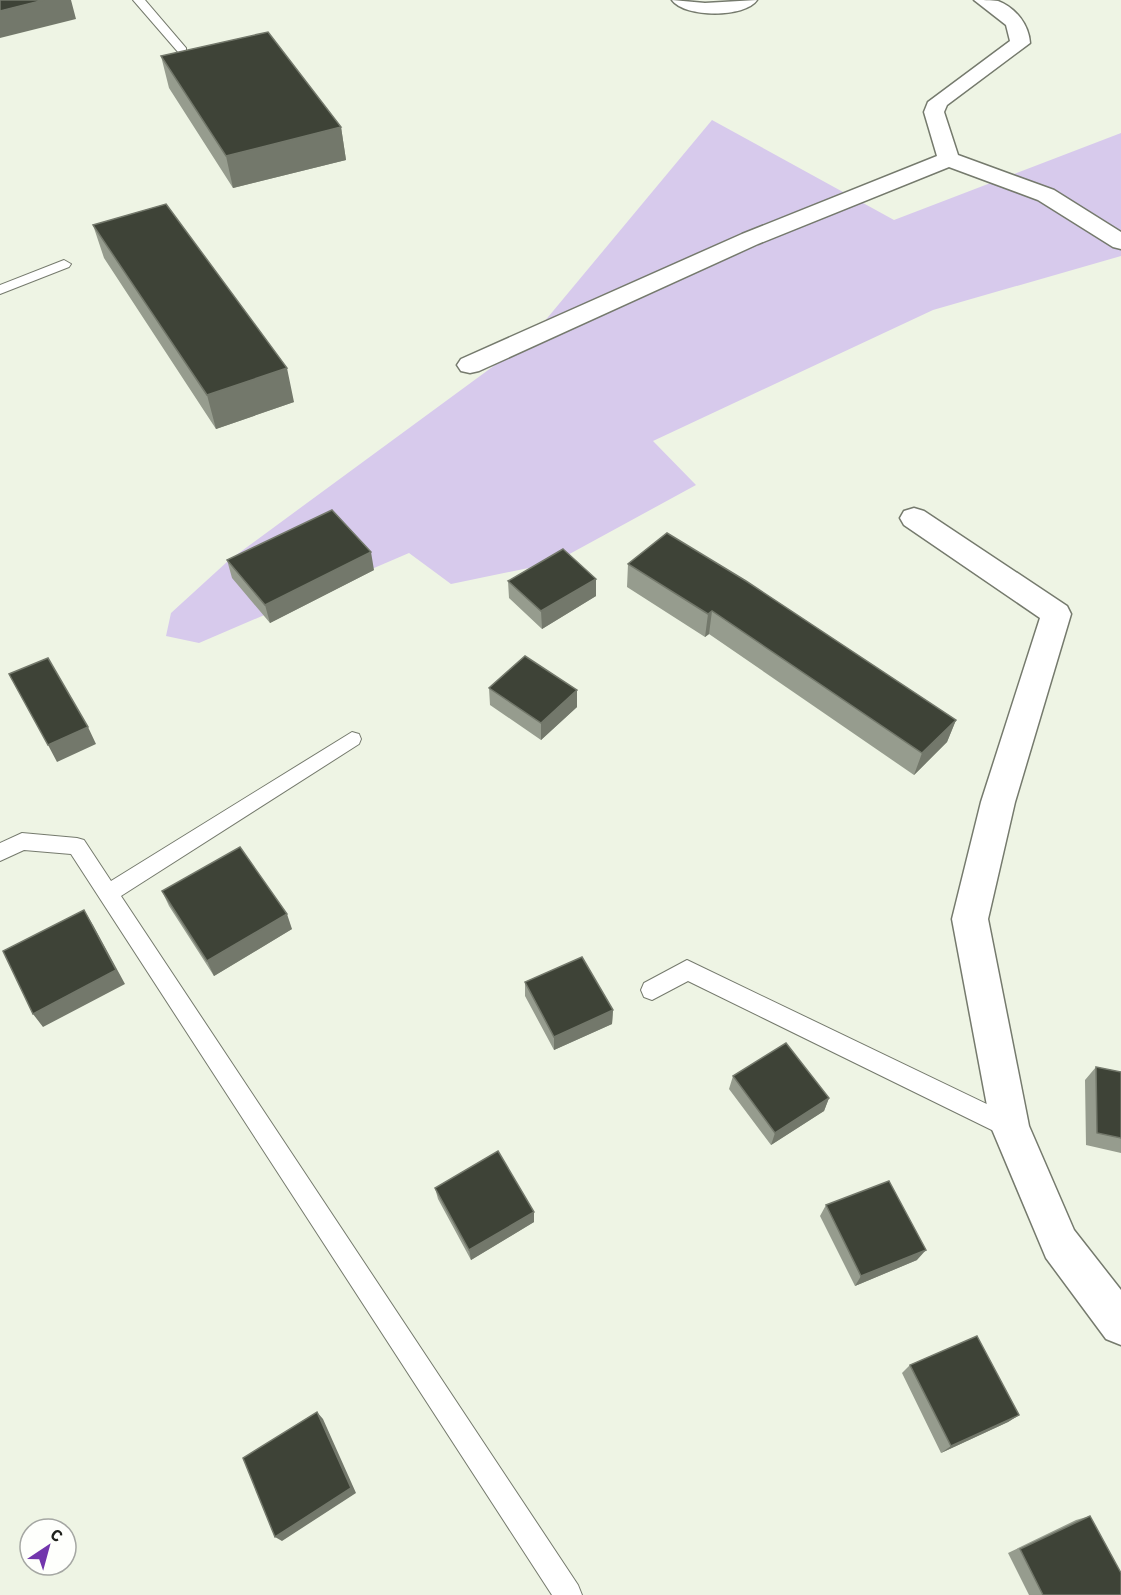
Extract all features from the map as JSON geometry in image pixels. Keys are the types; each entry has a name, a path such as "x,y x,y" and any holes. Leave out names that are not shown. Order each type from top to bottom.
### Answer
{"street":[{"path":"681,0 701,8 724,8 748,0"},
{"path":"949,159 934,112 938,102 1020,43 1021,32 1014,22 1001,10 983,0"},
{"path":"470,365 750,239 949,159 1046,195 1121,242"},
{"path":"914,518 1056,614 998,802 970,919 1010,1127 1060,1244 1121,1324"}],"lane":[{"path":"139,0 182,50"},
{"path":"0,290 64,264"},
{"path":"108,894 352,739"},
{"path":"0,853 22,841 77,846 568,1595"},
{"path":"652,990 687,970 1010,1127"}],"shaded area":[{"path":"712,120 894,220 1121,133 1121,256 933,310 653,441 696,485 553,563 451,584 409,553 199,643 166,636 171,613 228,561 529,340"}],"building":[{"path":"0,0 44,0 0,11"},
{"path":"268,32 341,127 226,156 161,56"},
{"path":"166,204 287,368 207,395 93,225"},
{"path":"332,510 371,552 265,605 227,560"},
{"path":"667,533 746,581 956,720 922,753 712,611 708,614 628,564"},
{"path":"563,549 596,579 541,611 508,581"},
{"path":"525,656 577,690 541,723 489,688"},
{"path":"48,658 88,727 48,745 9,674"},
{"path":"240,847 287,914 207,961 162,891"},
{"path":"84,910 116,970 33,1014 3,951"},
{"path":"582,957 613,1010 554,1037 525,982"},
{"path":"786,1043 829,1098 775,1133 733,1076"},
{"path":"1096,1067 1121,1072 1121,1138 1097,1133"},
{"path":"498,1151 534,1212 469,1250 435,1188"},
{"path":"889,1181 926,1250 861,1276 826,1205"},
{"path":"977,1336 1019,1415 951,1446 910,1365"},
{"path":"317,1412 351,1488 275,1537 243,1458"},
{"path":"1090,1516 1121,1573 1121,1595 1043,1595 1020,1549"}]}
